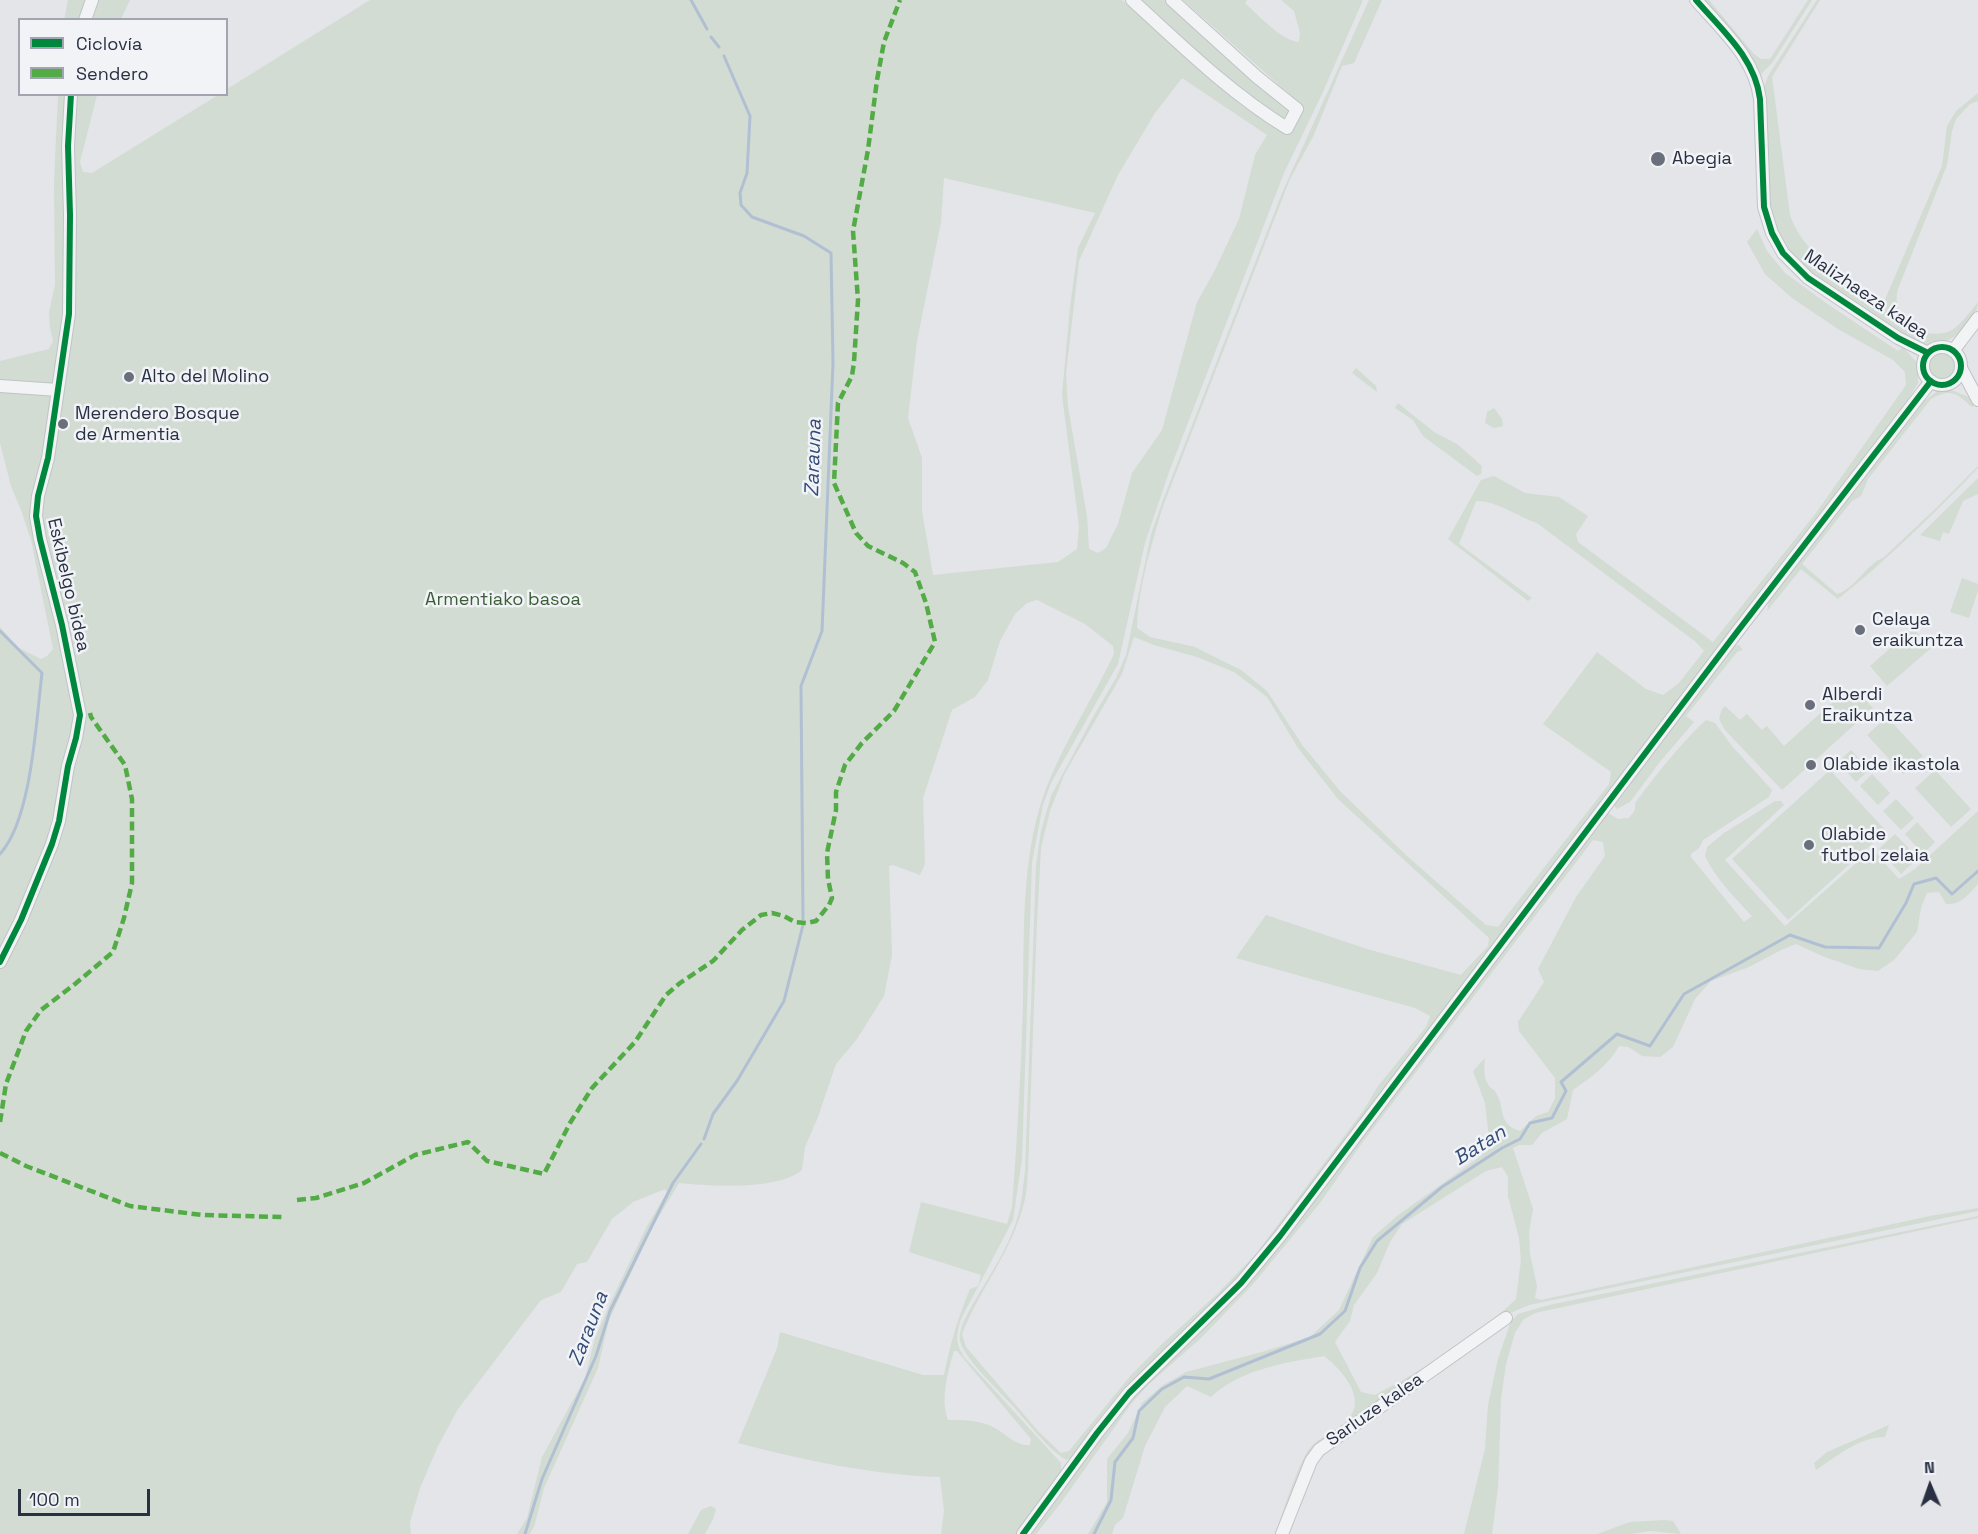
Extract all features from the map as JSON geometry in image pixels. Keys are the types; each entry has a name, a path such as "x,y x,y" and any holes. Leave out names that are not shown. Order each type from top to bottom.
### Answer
{"street":[{"path":"86,18 92,0"},
{"path":"1131,0 1223,82 1287,128 1297,109 1257,77 1172,0"},
{"name":"Malizhaeza kalea","path":"1696,0 1744,55 1758,83 1761,99 1764,207 1772,233 1783,253 1808,278 1899,338 1928,353"},
{"name":"Eskibelgo bidea","path":"0,962 26,911 52,844 80,715 62,625 36,516 38,496 48,458 69,314 68,146 71,96"},
{"path":"1953,351 1978,318"},
{"path":"1940,347 1953,351 1959,358 1961,368 1975,396 1965,387 1931,381 1925,374 1923,366 1928,353 1940,347"},
{"path":"1948,383 1957,376 1961,368"},
{"path":"1023,1534 1129,1392 1241,1283 1280,1236 1737,632 1931,381"},
{"path":"0,386 58,390"},
{"name":"Sarluze kalea","path":"1282,1534 1311,1461 1319,1450 1506,1317"}],"green space":[{"path":"68,0 130,0 121,18 64,18"},
{"name":"Armentiako basoa","path":"370,0 1122,0 1241,105 1270,125 1286,130 1299,106 1288,93 1183,0 1247,0 1245,3 1270,27 1292,41 1299,42 1300,33 1294,11 1281,0 1363,0 1284,173 1169,472 1145,543 1118,664 1051,783 1043,805 1032,862 1022,1159 1013,1220 961,1319 957,1334 959,1347 964,1357 1061,1463 1061,1471 1015,1534 941,1534 944,1511 940,1477 838,1466 738,1443 777,1348 780,1332 923,1375 944,1375 962,1310 970,1289 978,1286 981,1275 909,1252 921,1202 1007,1224 1012,1207 1017,1132 1025,900 1031,848 1036,822 1050,778 1114,654 1113,646 1085,624 1037,600 1027,603 1015,614 1000,641 988,680 975,697 952,710 923,798 925,864 920,875 893,865 889,866 892,955 884,996 857,1039 836,1064 805,1147 802,1170 791,1177 743,1186 679,1183 652,1228 609,1320 598,1368 544,1488 535,1524 530,1534 517,1534 527,1518 542,1457 585,1378 595,1338 647,1226 667,1192 665,1189 633,1202 612,1219 587,1262 577,1264 561,1292 541,1300 458,1409 438,1446 420,1488 410,1522 411,1534 0,1534 0,627 19,648 41,659 53,649 31,540 11,486 0,443 0,361 49,349 53,341 49,312 55,285 54,182 58,96 97,96 80,162 83,172 92,173 216,96 228,96 228,88","holes":["1182,78 1267,135 1255,155 1239,219 1197,302 1162,430 1132,473 1118,524 1106,548 1098,553 1089,549 1087,516 1068,407 1066,374 1079,261 1118,175 1155,113","944,178 1095,213 1078,248 1062,395 1079,526 1077,549 1058,562 933,575 922,511 922,458 908,418 917,341 941,222","954,1351 957,1351 1031,1439 1030,1445 1019,1443 986,1424 948,1420 945,1394"]},
{"path":"1140,0 1164,0 1181,13 1253,82 1290,109 1283,120 1213,68"},
{"path":"1369,0 1382,0 1354,63 1342,66 1313,137 1290,179 1162,509 1142,583 1137,628 1150,637 1195,647 1241,670 1267,691 1303,746 1340,791 1408,857 1486,925 1498,927 1609,784 1611,772 1543,724 1597,652 1646,689 1663,695 1679,683 1704,651 1696,642 1537,523 1491,503 1476,501 1459,544 1532,598 1528,601 1448,539 1481,480 1494,476 1525,493 1559,497 1588,516 1576,534 1578,542 1713,642 1816,513 1906,385 1905,372 1893,360 1838,329 1792,298 1765,274 1747,242 1757,229 1767,251 1785,273 1898,351 1903,347 1918,364 1918,383 1904,406 1786,557 1247,1269 1125,1387 1072,1457 1067,1460 1046,1443 983,1374 968,1356 960,1341 966,1316 1010,1239 1021,1200 1025,1171 1036,865 1041,831 1051,796 1116,678 1126,655 1151,534 1282,193","holes":["1134,637 1197,657 1234,672 1267,697 1298,748 1338,799 1489,938 1488,946 1461,975 1367,949 1266,915 1236,958 1415,1008 1430,1016 1426,1027 1378,1086 1363,1111 1256,1254 1131,1375 1069,1451 1061,1453 1038,1431 966,1347 962,1334 1012,1237 1026,1195 1041,848 1050,811 1064,775 1122,674"]},
{"path":"1703,0 1709,0 1754,54 1761,59 1770,59 1808,0 1812,0 1772,63 1761,74 1736,38"},
{"path":"1817,0 1820,0 1772,77 1790,215 1796,230 1816,255 1843,276 1884,302 1942,166 1947,126 1956,111 1978,93 1978,101 1970,104 1956,119 1947,165 1897,294 1899,312 1904,319 1918,330 1935,334 1955,328 1978,302 1972,317 1961,330 1943,342 1926,344 1915,340 1861,309 1793,257 1782,240 1774,220 1767,183 1764,87 1768,76"},
{"path":"1942,352 1952,356 1956,366 1952,376 1942,380 1932,376 1928,366 1932,356"},
{"path":"1356,368 1376,386 1377,392 1352,373"},
{"path":"1949,389 1971,398 1975,405 1972,407 1957,395 1949,393 1931,399 1868,479 1861,496 1852,501 1802,564 1837,594 1843,591 1871,565 1883,558 1978,466 1978,468 1910,536 1838,599 1801,569 1767,611 1769,601 1922,402 1939,390"},
{"path":"1398,403 1434,432 1457,444 1482,466 1481,474 1477,476 1423,436 1413,420 1395,408"},
{"path":"1494,408 1502,419 1503,426 1494,428 1485,423 1487,412"},
{"path":"1978,478 1978,494 1963,501 1949,534 1943,532 1940,541 1920,535"},
{"path":"1962,578 1978,584 1969,618 1950,612"},
{"path":"1913,628 1931,648 1887,686 1870,666"},
{"path":"1737,645 1743,650 1737,652 1686,716 1694,722 1630,802 1617,809 1614,806 1733,647"},
{"path":"1847,689 1850,693 1855,689 1873,708 1782,790 1725,730 1719,719 1725,706 1740,720 1747,714 1762,730 1767,726 1784,746"},
{"path":"1887,717 1923,756 1903,774 1867,735"},
{"path":"1706,720 1715,723 1732,746 1772,790 1769,797 1703,840 1699,848 1691,854 1691,857 1744,922 1752,916 1714,872 1705,856 1707,847 1724,833 1775,801 1781,801 1784,805 1725,860 1785,926 1872,849 1899,879 1915,869 1978,811 1978,884 1964,899 1951,904 1946,904 1939,892 1927,893 1921,908 1917,932 1894,960 1878,971 1859,969 1796,944 1749,967 1711,981 1695,999 1673,1047 1660,1057 1642,1056 1628,1047 1619,1046 1593,1076 1573,1090 1567,1119 1542,1133 1532,1145 1519,1145 1513,1148 1533,1209 1529,1232 1530,1254 1537,1286 1535,1298 1541,1300 1930,1216 1978,1208 1978,1211 1529,1305 1508,1314 1319,1446 1279,1534 1275,1534 1307,1452 1315,1443 1347,1421 1353,1412 1354,1394 1345,1376 1324,1356 1279,1364 1249,1374 1235,1380 1211,1397 1187,1386 1165,1407 1145,1446 1123,1518 1115,1525 1112,1534 1088,1534 1107,1502 1107,1459 1128,1433 1142,1403 1163,1385 1186,1372 1310,1337 1339,1310 1373,1237 1397,1216 1481,1156 1490,1146 1485,1103 1473,1071 1485,1058 1486,1079 1499,1099 1508,1124 1520,1131 1536,1116 1548,1112 1555,1098 1555,1078 1519,1031 1518,1022 1544,982 1538,969 1576,897 1605,856 1603,842 1593,840 1362,1143 1320,1203 1254,1283 1201,1338 1148,1385 1131,1404 1060,1504 1036,1534 1029,1534 1115,1416 1149,1379 1256,1276 1608,813 1618,819 1629,818 1635,810 1635,803","holes":["1502,1167 1508,1177 1508,1196 1519,1238 1521,1260 1516,1299 1485,1326 1412,1375 1375,1395 1361,1392 1335,1342 1350,1321 1354,1305 1377,1273 1390,1242 1402,1224 1486,1171"]},
{"path":"1851,750 1869,770 1856,782 1838,762"},
{"name":"Olabide futbol zelaia","path":"1830,770 1886,831 1788,920 1732,859"},
{"path":"1935,770 1971,809 1951,827 1915,788"},
{"path":"1872,774 1890,793 1878,805 1860,786"},
{"path":"1896,799 1914,818 1901,830 1883,811"},
{"path":"1917,822 1935,842 1923,854 1905,834"},
{"path":"1895,834 1918,858 1901,874 1879,849"},
{"path":"1978,1216 1978,1218 1535,1313 1523,1320 1515,1333 1506,1364 1501,1399 1498,1487 1492,1534 1464,1534 1485,1449 1488,1405 1498,1359 1511,1321 1518,1314 1549,1305"},
{"path":"1889,1425 1885,1437 1857,1444 1816,1470 1814,1463 1827,1452"},
{"path":"711,1506 716,1509 705,1534 688,1534 701,1510"},
{"path":"1673,1521 1681,1534 1650,1531 1631,1534 1597,1534 1630,1522"}],"waterway":[{"name":"Zarauna","path":"691,0 707,29"},
{"name":"Zarauna","path":"711,37 719,47"},
{"name":"Zarauna","path":"724,56 750,116 747,173 740,193 741,205 752,217 804,236 831,253 833,363 822,631 801,686 803,919"},
{"path":"0,631 42,673 35,742 26,794 11,838 0,854"},
{"name":"Batan","path":"1094,1534 1111,1500 1115,1462 1133,1438 1139,1411 1162,1389 1184,1377 1209,1379 1320,1334 1345,1311 1360,1268 1377,1241 1442,1187 1520,1139 1530,1123 1552,1118 1566,1091 1561,1082 1617,1034 1650,1046 1684,994 1790,935 1825,947 1879,948 1906,903 1914,884 1936,878 1952,894 1978,871"},
{"name":"Zarauna","path":"704,1139 713,1114 737,1081 784,1001 803,925"},
{"name":"Zarauna","path":"525,1534 542,1479 596,1356 610,1311 673,1183 701,1144"}],"marked path":[{"path":"297,1200 316,1198 364,1183 415,1155 468,1142 487,1161 544,1174 570,1123 592,1088 635,1042 666,995 713,961 742,930 761,915 772,913 795,922 807,923 816,921 829,905 832,898 828,879 827,853 836,810 836,792 845,765 862,743 894,711 935,642 926,603 915,572 903,563 868,546 856,533 834,483 838,403 852,376 854,362 858,300 853,231 884,42 900,0"},
{"path":"0,1122 6,1084 26,1031 41,1010 113,952 132,883 132,799 125,765 90,713"},
{"path":"0,1153 26,1166 130,1206 202,1215 282,1217"}],"cycle path":[{"path":"1696,0 1736,45 1752,70 1757,84 1760,99 1764,207 1772,233 1783,253 1808,278 1898,338 1928,353"},
{"path":"0,962 21,920 52,844 59,821 68,766 80,715 62,625 36,516 38,496 48,458 69,314 68,146 71,96"},
{"path":"1942,347 1955,353 1961,366 1955,379 1942,385 1929,379 1923,366 1929,353 1942,347"},
{"path":"1023,1534 1129,1393 1241,1283 1280,1236 1737,632 1931,381"}],"place":[{"name":"Abegia","path":"1658,159"},
{"name":"Alto del Molino","path":"129,377"},
{"name":"Merendero Bosque de Armentia","path":"63,424"},
{"name":"Celaya eraikuntza","path":"1860,630"},
{"name":"Alberdi Eraikuntza","path":"1810,705"},
{"name":"Olabide ikastola","path":"1811,765"},
{"name":"Olabide futbol zelaia","path":"1809,845"}]}
